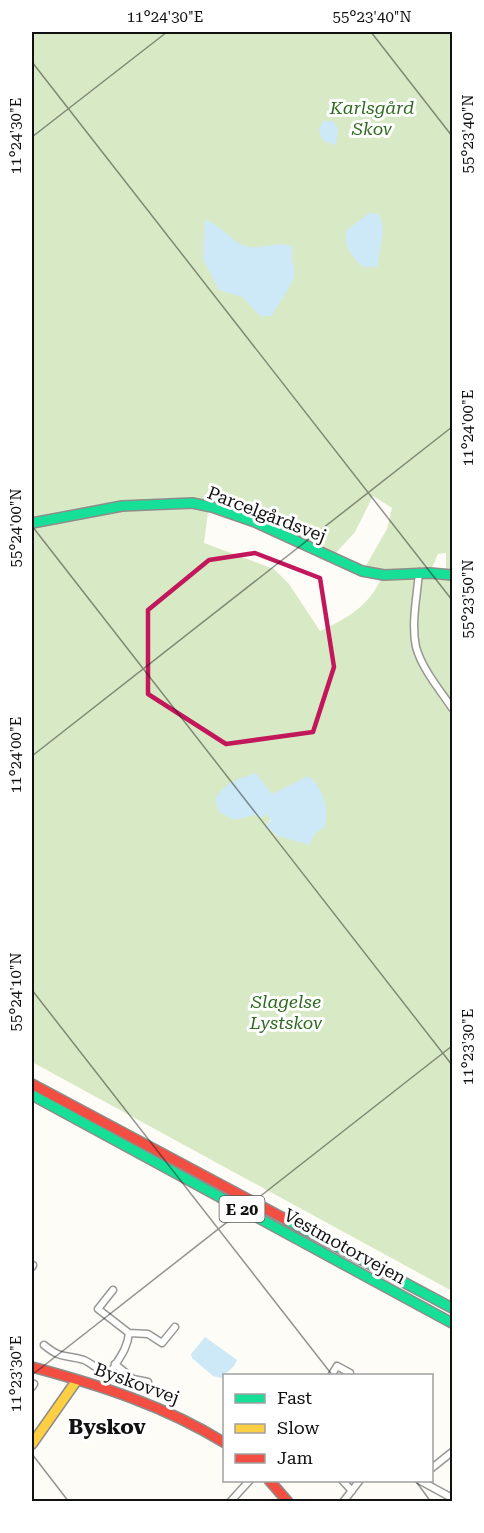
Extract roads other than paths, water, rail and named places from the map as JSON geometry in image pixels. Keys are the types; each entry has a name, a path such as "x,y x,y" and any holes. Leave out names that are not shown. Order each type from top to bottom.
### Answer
{"main road":[{"name":"Parcelgårdsvej","path":"32,523 161,502 188,503 212,507 372,574 419,572 453,575"},
{"name":"Vestmotorvejen","path":"32,1084 453,1308"},
{"name":"Vestmotorvejen","path":"32,1095 453,1323"},
{"name":"Byskovvej","path":"32,1367 105,1386 174,1413 223,1442"},
{"path":"32,1444 77,1380"},
{"path":"271,1482 288,1502"}],"street":[{"path":"419,572 414,627 417,648 422,663 453,708"},
{"path":"113,1290 98,1309 129,1333 148,1334 162,1343 175,1327"},
{"path":"105,1386 115,1364 128,1348 129,1333"},
{"path":"44,1345 58,1356 85,1360 98,1371 109,1374"},
{"path":"115,1364 133,1379 148,1382"},
{"path":"332,1374 337,1366 350,1373"},
{"path":"433,1467 453,1452"},
{"path":"230,1502 248,1482"},
{"path":"344,1482 352,1491"},
{"path":"343,1502 359,1482"},
{"path":"423,1482 453,1498"}],"water":[{"path":"323,121 333,121 338,128 336,145 322,140 319,130"},
{"path":"369,213 379,214 382,221 383,234 378,267 363,267 352,255 346,242 346,231"},
{"path":"205,220 217,225 243,245 256,247 282,244 293,247 293,280 272,316 260,316 242,297 219,290 203,259"},
{"path":"256,773 272,794 308,776 318,786 326,806 325,827 315,833 309,845 278,836 266,826 271,820 267,814 261,818 255,815 234,820 219,812 215,800 223,789 237,779"},
{"path":"205,1337 237,1360 221,1378 213,1376 192,1358 191,1354"}],"district":[{"name":"Byskov","path":"107,1427"}],"park label":[{"name":"Karlsgård Skov","path":"372,117"},
{"name":"Slagelse Lystskov","path":"286,1011"}]}
